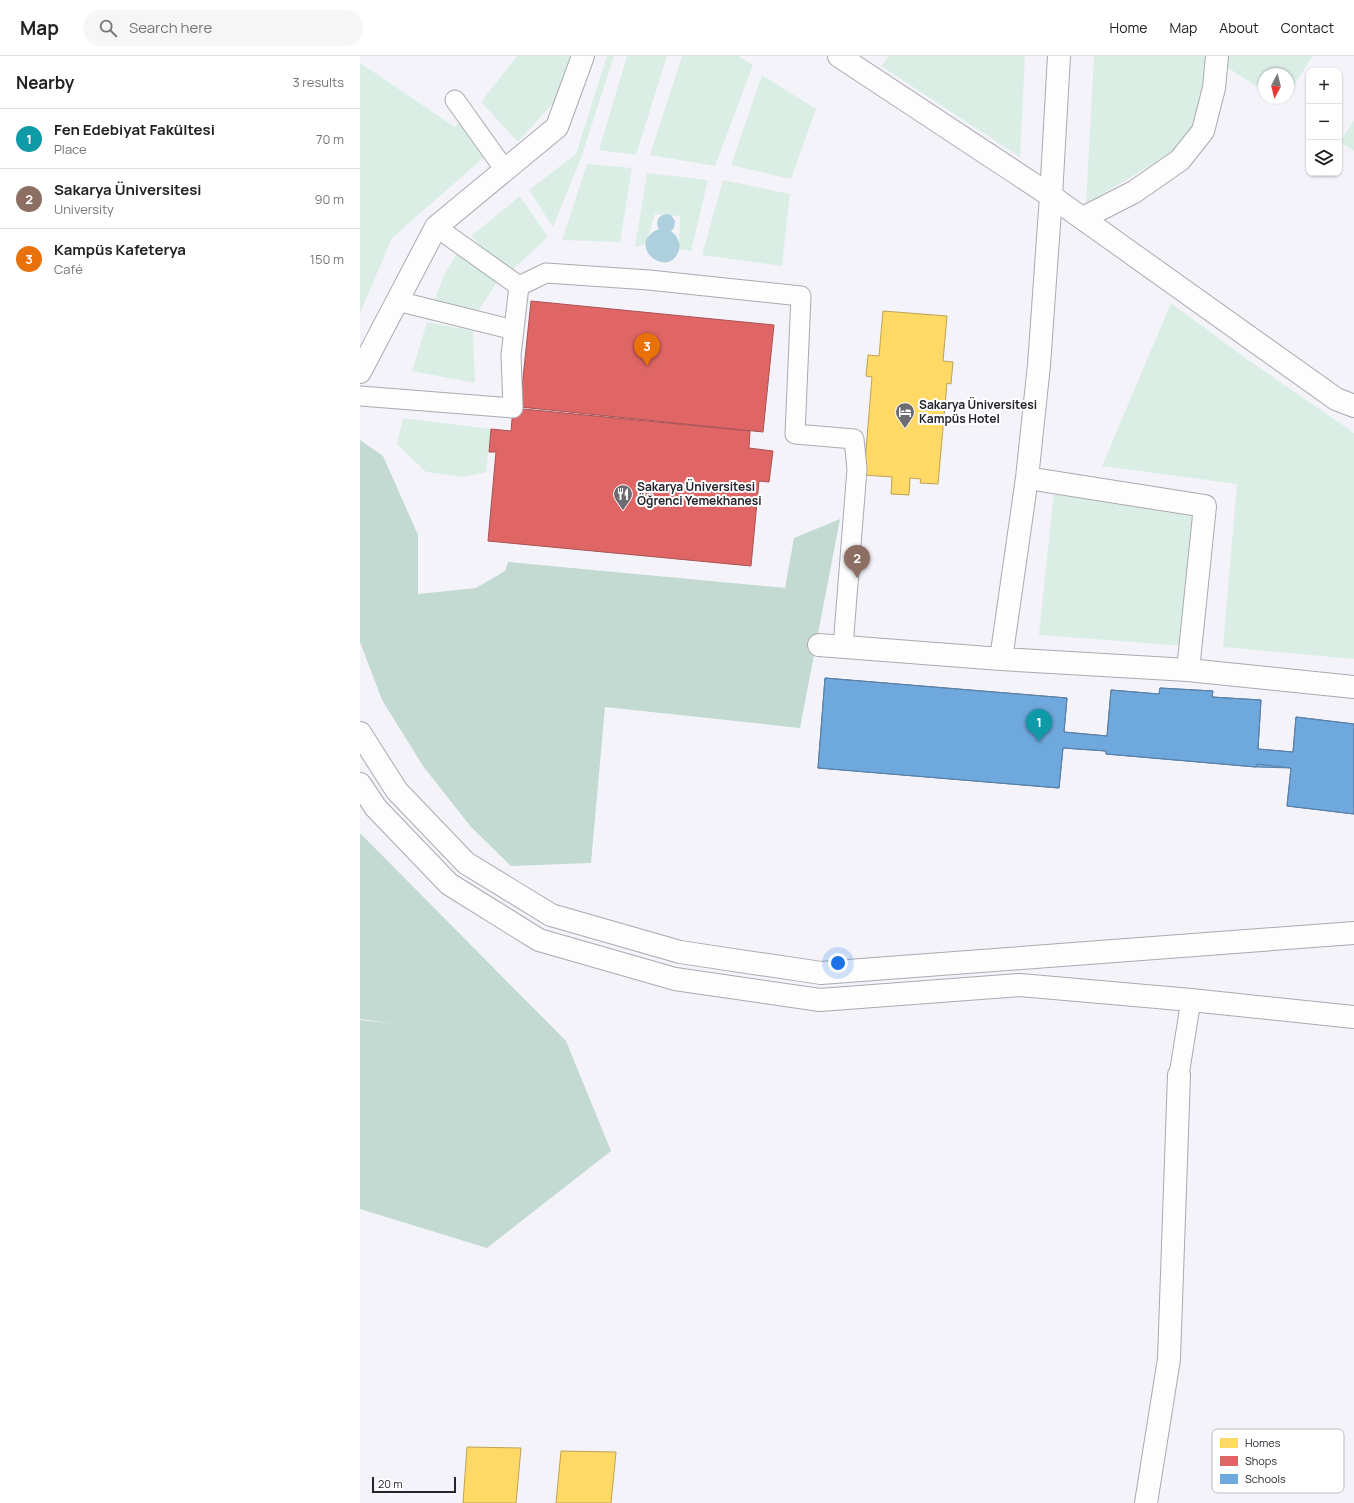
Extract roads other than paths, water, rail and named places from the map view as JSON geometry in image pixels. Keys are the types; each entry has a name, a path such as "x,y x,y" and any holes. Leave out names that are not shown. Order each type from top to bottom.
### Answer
{"street":[{"path":"360,372 436,227 557,127 583,56"},
{"path":"839,56 1083,218 1336,399 1354,406"},
{"path":"1001,659 1028,478 1039,365 1059,56"},
{"path":"1083,218 1134,192 1180,160 1203,131 1214,88 1217,56"},
{"path":"455,100 505,170"},
{"path":"436,227 519,286"},
{"path":"519,286 546,273 649,280 801,296 795,434 854,439 857,469 843,647"},
{"path":"360,396 513,408 512,355 519,286"},
{"path":"397,302 514,330"},
{"path":"1028,478 1205,506 1188,670"},
{"path":"819,645 1001,659 1188,670 1354,687"},
{"path":"360,733 397,791 466,863 550,915 680,952 821,973 1354,934"},
{"path":"360,784 376,808 449,884 539,940 675,979 820,1000 1020,985 1191,1000 1354,1017"},
{"path":"1146,1503 1169,1359 1179,1075 1191,1000"}],"water":[{"path":"667,214 671,215 675,221 674,228 671,231 678,239 679,250 674,259 667,262 659,261 652,257 647,251 646,243 649,236 659,229 657,221 659,217"}],"place":[{"name":"Kampüs Kafeterya","path":"647,366"},
{"name":"Sakarya Üniversitesi Kampüs Hotel","path":"905,429"},
{"name":"Sakarya Üniversitesi Öğrenci Yemekhanesi","path":"623,511"},
{"name":"Sakarya Üniversitesi","path":"857,578"},
{"name":"Fen Edebiyat Fakültesi","path":"1039,742"}]}
